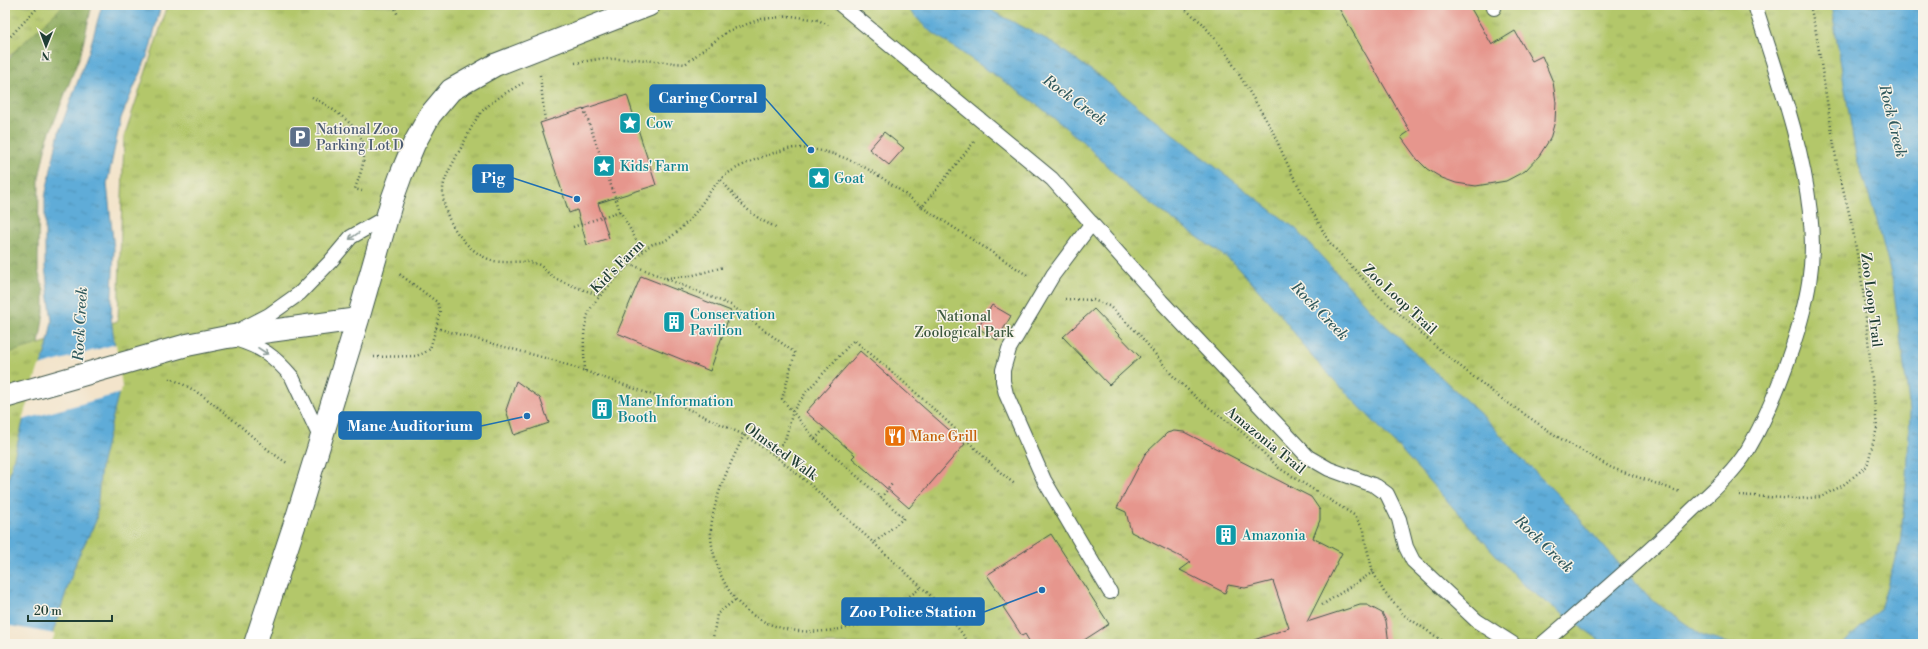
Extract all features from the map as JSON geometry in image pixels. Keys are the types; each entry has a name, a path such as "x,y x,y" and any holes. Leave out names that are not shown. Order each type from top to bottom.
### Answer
{"street":[{"path":"255,644 321,439 401,175 414,144 430,115 452,90 495,65 649,5"},
{"path":"7,396 187,345 227,337 358,320"}],"lane":[{"path":"841,5 1052,179 1161,301 1308,457 1329,469 1376,486 1387,494 1399,519 1406,547 1413,561 1477,622 1513,644"},
{"path":"1542,644 1652,549 1726,478 1746,452 1768,413 1800,323 1808,292 1812,264 1810,210 1800,156 1755,5"},
{"path":"227,337 269,315 300,292 330,262 351,237 388,216"},
{"path":"1092,223 1053,275 1009,349 1003,370 1002,381 1006,394 1044,480 1110,592"},
{"path":"227,337 256,346 274,358 286,370 292,377 321,439"}],"path":[{"path":"5,42 40,5"},
{"path":"394,5 398,16"},
{"name":"Zoo Loop Trail","path":"1180,5 1202,23 1225,51 1271,128 1292,174 1329,242 1379,296 1446,355 1499,397 1561,439 1612,468 1684,493"},
{"name":"Zoo Loop Trail","path":"1742,495 1796,499 1820,497 1842,486 1867,466 1877,428 1863,289 1852,225 1837,164 1816,32 1810,5"},
{"path":"574,64 599,59 684,64 728,31 761,19 792,16 818,20 830,25"},
{"path":"534,78 547,73"},
{"path":"540,75 545,121"},
{"path":"527,82 509,91 480,114 469,132 447,174 443,189 449,218 456,232 465,243 479,254 493,261 537,264 551,276 601,296"},
{"path":"312,97 335,110 350,122 360,138 365,148 355,189 362,191"},
{"path":"584,109 620,211 643,252"},
{"path":"922,207 977,139"},
{"name":"Kid's Farm","path":"585,371 585,328 591,307 630,264 651,245 666,240 689,220 729,172 742,166 797,148 825,151 854,161 874,171 922,207 1030,278"},
{"path":"721,180 751,214 763,222 778,228"},
{"path":"573,227 620,211"},
{"path":"630,264 731,305 795,353 782,399 815,439 904,518 874,543"},
{"path":"665,278 690,276 724,267"},
{"path":"370,357 416,356 424,353 430,349 436,328 440,311 437,302 394,271"},
{"path":"681,290 683,285"},
{"name":"Amazonia Trail","path":"1060,299 1093,300 1109,306 1139,334 1172,374 1199,400 1243,433 1279,468 1354,515 1364,530 1366,545 1374,572 1384,592 1404,615 1447,644"},
{"name":"Olmsted Walk","path":"436,328 556,361 585,371 675,403 744,435 774,455 813,486 921,588 951,619 970,644"},
{"path":"774,455 785,440 793,412 807,391 854,340 916,392 961,434 998,472 1016,485"},
{"path":"164,376 182,383 208,398 240,424 267,450 292,466"},
{"path":"815,439 825,428"},
{"path":"744,435 724,476 717,497 711,530 714,556 723,580 735,600 755,618 782,629 815,632 864,624 887,612 921,588"},
{"path":"881,498 892,484"},
{"path":"1322,605 1374,572"},
{"path":"712,644 717,614 735,600"}],"green space":[{"path":"5,5 64,5 5,60"},
{"path":"60,5 92,5 81,53 47,140 39,178 38,271 44,291 44,313 37,356 5,365 5,64 24,40"},
{"name":"National Zoological Park","path":"168,5 1923,5 1923,644 5,644 5,354 118,321 124,137"}],"water":[{"name":"Rock Creek","path":"102,5 161,5 149,52 121,118 107,184 114,249 111,317 120,387 101,466 96,521 77,559 49,644 5,644 5,492 25,414 47,347 52,321 45,267 45,197 59,132 89,51"},
{"name":"Rock Creek","path":"905,5 987,5 994,12 1048,40 1102,78 1296,229 1380,320 1490,423 1516,453 1563,500 1649,598 1703,636 1730,644 1605,644 1524,586 1402,451 1314,359 1279,313 1234,263 1129,188 1082,141 1034,102 926,28"},
{"name":"Rock Creek","path":"1831,5 1923,5 1923,640 1920,644 1843,644 1880,609 1900,543 1907,477 1910,411 1892,278 1877,221 1856,156"}],"pier":[{"path":"116,344 122,387 121,393 22,420 39,366"},
{"path":"5,625 55,634 51,644 5,644"}],"building":[{"path":"1337,5 1469,5 1492,45 1515,31 1532,61 1542,56 1553,82 1556,102 1555,121 1550,139 1539,156 1525,171 1506,181 1476,186 1456,183 1442,178 1427,169 1417,159 1401,137 1410,131"},
{"path":"627,95 656,185 598,203 609,238 587,245 577,210 569,213 540,123"},
{"path":"884,132 904,148 889,165 869,149"},
{"name":"Conservation Pavilion","path":"641,276 731,311 710,371 617,333"},
{"path":"992,305 1011,316 997,340 978,328"},
{"path":"1094,309 1140,357 1109,385 1063,337"},
{"name":"Mane Grill","path":"860,351 965,444 909,508 852,458 855,455 806,412"},
{"path":"516,381 540,398 549,423 514,435 506,410"},
{"name":"Amazonia","path":"1174,431 1184,432 1311,497 1320,510 1320,520 1313,538 1342,553 1307,622 1360,605 1367,605 1382,613 1386,621 1389,644 1255,644 1254,640 1289,628 1273,581 1245,588 1228,585 1225,593 1180,570 1191,562 1131,532 1126,512 1117,508 1145,454 1167,433"},
{"path":"1051,534 1109,624 1078,644 1031,644 1025,634 1022,636 1003,607 1007,605 987,575"}],"place":[{"name":"Cow","path":"630,123"},
{"name":"National Zoo Parking Lot D","path":"300,137"},
{"name":"Caring Corral","path":"811,150"},
{"name":"Kids' Farm","path":"604,166"},
{"name":"Goat","path":"819,178"},
{"name":"Pig","path":"577,199"},
{"name":"Conservation Pavilion","path":"674,322"},
{"name":"Mane Information Booth","path":"602,409"},
{"name":"Mane Auditorium","path":"527,416"},
{"name":"Mane Grill","path":"895,436"},
{"name":"Amazonia","path":"1226,535"},
{"name":"Zoo Police Station","path":"1042,590"}]}
